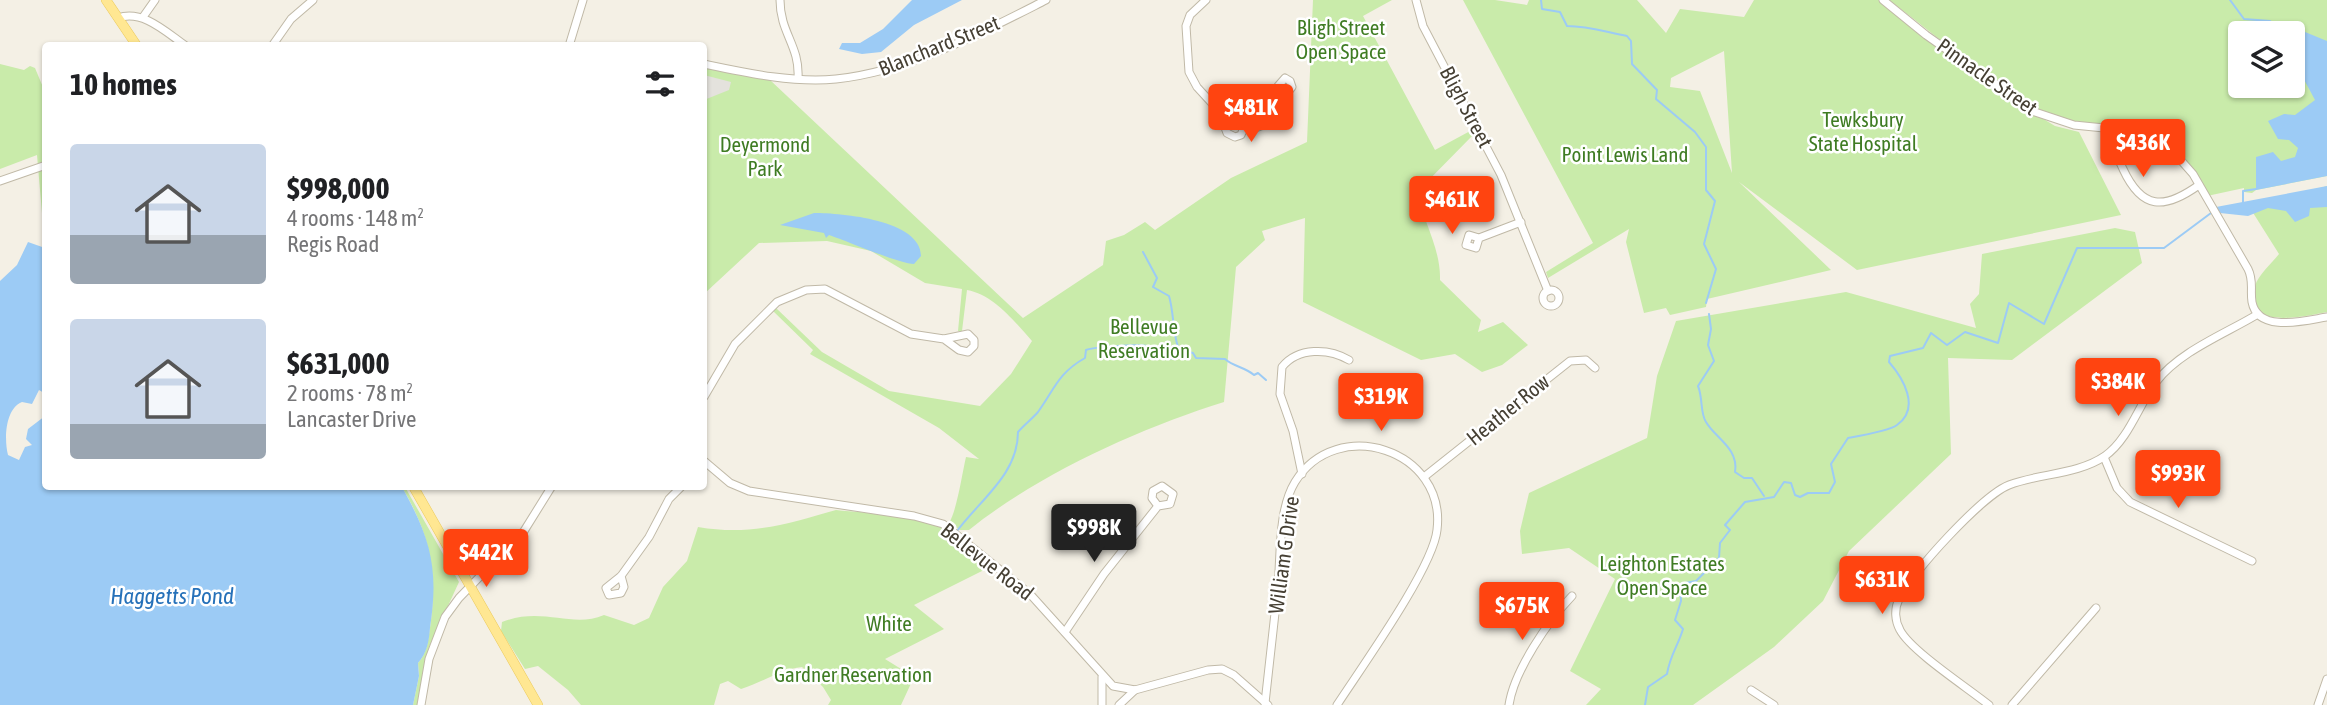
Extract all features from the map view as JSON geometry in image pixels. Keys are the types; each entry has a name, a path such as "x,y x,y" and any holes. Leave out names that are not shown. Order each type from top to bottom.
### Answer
{"main road":[{"path":"106,0 134,42"},
{"path":"414,490 538,705"}],"street":[{"path":"143,17 155,0"},
{"path":"274,42 291,19 313,0"},
{"path":"570,42 583,0"},
{"path":"780,0 782,25 798,57 798,78"},
{"name":"Blanchard Street","path":"707,65 757,76 835,79 875,73 961,42 1046,0"},
{"path":"1206,0 1190,15 1185,38 1193,81 1219,111 1229,135 1238,136 1244,130 1271,122 1280,111 1284,92"},
{"name":"Bligh Street","path":"1416,0 1423,26 1498,168 1548,291"},
{"name":"Pinnacle Street","path":"1883,0 1926,35 2035,112 2060,122 2142,134 2170,148 2199,185 2248,269 2253,281 2253,305 2258,314"},
{"path":"118,18 130,14 143,17 180,42"},
{"path":"1219,111 1240,120 1244,130"},
{"path":"2109,128 2112,147 2133,189 2141,197 2171,202 2199,185"},
{"path":"0,181 42,166"},
{"path":"1479,238 1521,222"},
{"path":"707,392 735,344 777,302 806,290 825,289 895,328 944,339"},
{"path":"1989,705 1903,635 1896,618 1898,600 1945,541 1996,492 2010,484 2082,466 2104,457 2119,442 2144,400 2166,371 2258,314 2266,319 2292,323 2327,317"},
{"path":"1302,474 1293,430 1280,394 1282,367 1297,355 1305,353 1337,353 1349,360"},
{"name":"Heather Row","path":"1424,477 1570,360 1586,360 1595,368"},
{"name":"William G Drive","path":"1266,704 1286,508 1295,482 1325,454 1338,448 1362,445 1392,451 1424,477"},
{"path":"2104,457 2117,488 2130,502 2252,561"},
{"name":"Bellevue Road","path":"707,466 730,483 752,492 914,516 943,524 1030,594 1102,677 1113,686 1135,690"},
{"path":"1337,705 1434,547 1438,515 1424,477"},
{"path":"421,705 429,659 452,606 524,531 550,490"},
{"path":"621,576 649,537 669,499 678,490"},
{"path":"1065,632 1104,573 1157,506"},
{"path":"1509,705 1519,676 1547,627 1572,596"},
{"path":"2012,705 2096,608"},
{"path":"1119,705 1135,690 1201,672 1228,671 1266,704"},
{"path":"1102,677 1102,705"},
{"path":"2318,705 2327,679"},
{"path":"1751,690 1774,705"}],"green space":[{"path":"1313,0 1392,0 1363,16 1435,150 1472,130 1474,134 1417,192 1438,257 1440,280 1481,320 1478,332 1503,322 1528,345 1502,365 1482,372 1455,354 1421,360 1303,302 1305,218 1262,231 1265,240 1236,267 1224,402 1158,425 1090,455 1026,490 969,530 960,530 949,523 957,501 966,457 979,459 939,428 810,354 813,350 773,311 776,308 822,352 889,391 980,406 1011,374 1032,341 1003,310 986,297 967,290 962,331 958,331 962,289 925,283 871,251 827,241 759,243 707,291 707,69 770,80 1023,318 1103,265 1106,241 1124,235 1145,222 1155,230 1231,178 1307,142"},
{"path":"1463,0 1495,0 1527,5 1529,0 1637,0 1666,33 1680,9 1744,17 1754,0 1879,0 2027,109 2055,126 2079,132 2121,215 1857,270 1739,182 1831,270 1707,299 1706,307 1670,315 1666,308 1644,313 1626,242 1629,229 1548,278 1546,272 1593,243","holes":["1724,51 1732,173 1700,91 1670,87 1671,78"]},
{"path":"1889,0 2327,0 2327,176 2252,193 2244,192 2244,188 2207,196 2178,155 2157,137 2128,126 2072,122 2058,118 2008,90"},
{"path":"0,64 24,70 30,66 35,68 42,85 42,213 37,155 0,169"},
{"path":"2327,186 2327,312 2291,318 2266,315 2257,310 2253,300 2255,286 2262,273 2279,254 2250,208"},
{"name":"Leighton Estates Open Space","path":"2115,228 2135,232 2142,263 2012,360 1948,358 1951,454 1849,551 1823,601 1774,647 1693,705 1586,705 1601,689 1570,671 1615,579 1569,548 1522,554 1520,531 1529,493 1647,438 1657,376 1676,321 1846,292 1976,328 1970,304 1979,294 1982,254"},
{"path":"404,490 407,490 459,582 429,647 417,705 413,705 419,676 418,663 428,642 433,589 430,554"},
{"path":"836,510 892,515 932,523 950,533 988,568 914,605 944,629 885,659 914,677 901,705 828,705 831,700 823,687 802,667 786,670 741,689 728,681 720,684 714,705 581,705 568,690 538,666 525,669 501,631 502,622 531,616 580,620 604,615 634,625 649,618 663,587 687,561 698,527 752,529 785,524"}],"shaded area":[{"path":"707,76 731,82 729,90 707,99"}],"water":[{"path":"912,0 962,0 914,25 881,52 862,54 839,49 842,43 860,43 883,29"},
{"path":"2305,32 2327,41 2327,176 2256,190 2256,157 2273,152 2281,161 2295,157 2298,148 2289,140 2278,139 2268,121 2284,114 2295,115 2315,100 2305,81"},
{"path":"2327,186 2327,207 2310,208 2309,216 2295,222 2286,211 2268,208 2248,216 2220,213 2216,207"},
{"path":"814,213 860,217 895,227 918,244 921,256 914,264 907,263 829,235 826,238 824,233 780,225"},
{"name":"Haggetts Pond","path":"28,242 42,247 42,392 39,390 32,404 22,402 12,411 6,441 8,455 19,460 25,447 32,445 26,439 28,429 42,418 42,490 404,490 426,539 434,588 429,638 418,663 419,676 413,705 0,705 0,281 17,265"}],"waterway":[{"path":"1541,0 1542,9 1560,12 1567,26 1627,36 1631,41 1632,64 1657,90 1656,99 1695,132 1706,147 1706,190 1715,201 1704,244 1716,269 1706,303"},
{"path":"2230,0 2244,19 2270,21"},
{"path":"2243,205 2243,191 2256,189"},
{"path":"1645,705 1648,687 1667,674 1683,629 1675,620 1681,601 1680,584 1696,581 1719,558 1720,543 1730,530 1725,525 1745,502 1774,497 1784,482 1791,483 1795,495 1800,497 1808,493 1829,493 1835,482 1831,464 1848,438 1888,429 1904,418 1909,402 1907,393 1900,376 1889,362 1890,356 1923,348 1931,333 1947,345 1965,332 1998,343 2009,303 2044,324 2077,248 2164,248 2211,213"},
{"path":"1143,252 1157,278 1153,287 1169,296 1179,349"},
{"path":"1709,314 1711,329 1708,345 1714,361 1698,386 1704,418 1730,450 1735,472 1744,478 1752,478 1764,496"},
{"path":"957,531 1005,473 1012,461 1018,432 1038,412 1062,376 1085,358 1086,350 1147,346 1172,359 1179,355 1179,350"},
{"path":"1180,350 1193,353 1196,358 1225,359 1254,375 1258,373 1266,380"}],"park label":[{"name":"Bligh Street Open Space","path":"1341,40"},
{"name":"Tewksbury State Hospital","path":"1863,132"},
{"name":"Point Lewis Land","path":"1625,155"},
{"name":"Deyermond Park","path":"765,157"},
{"name":"Bellevue Reservation","path":"1144,339"},
{"name":"White","path":"889,624"},
{"name":"Gardner Reservation","path":"853,675"}]}
